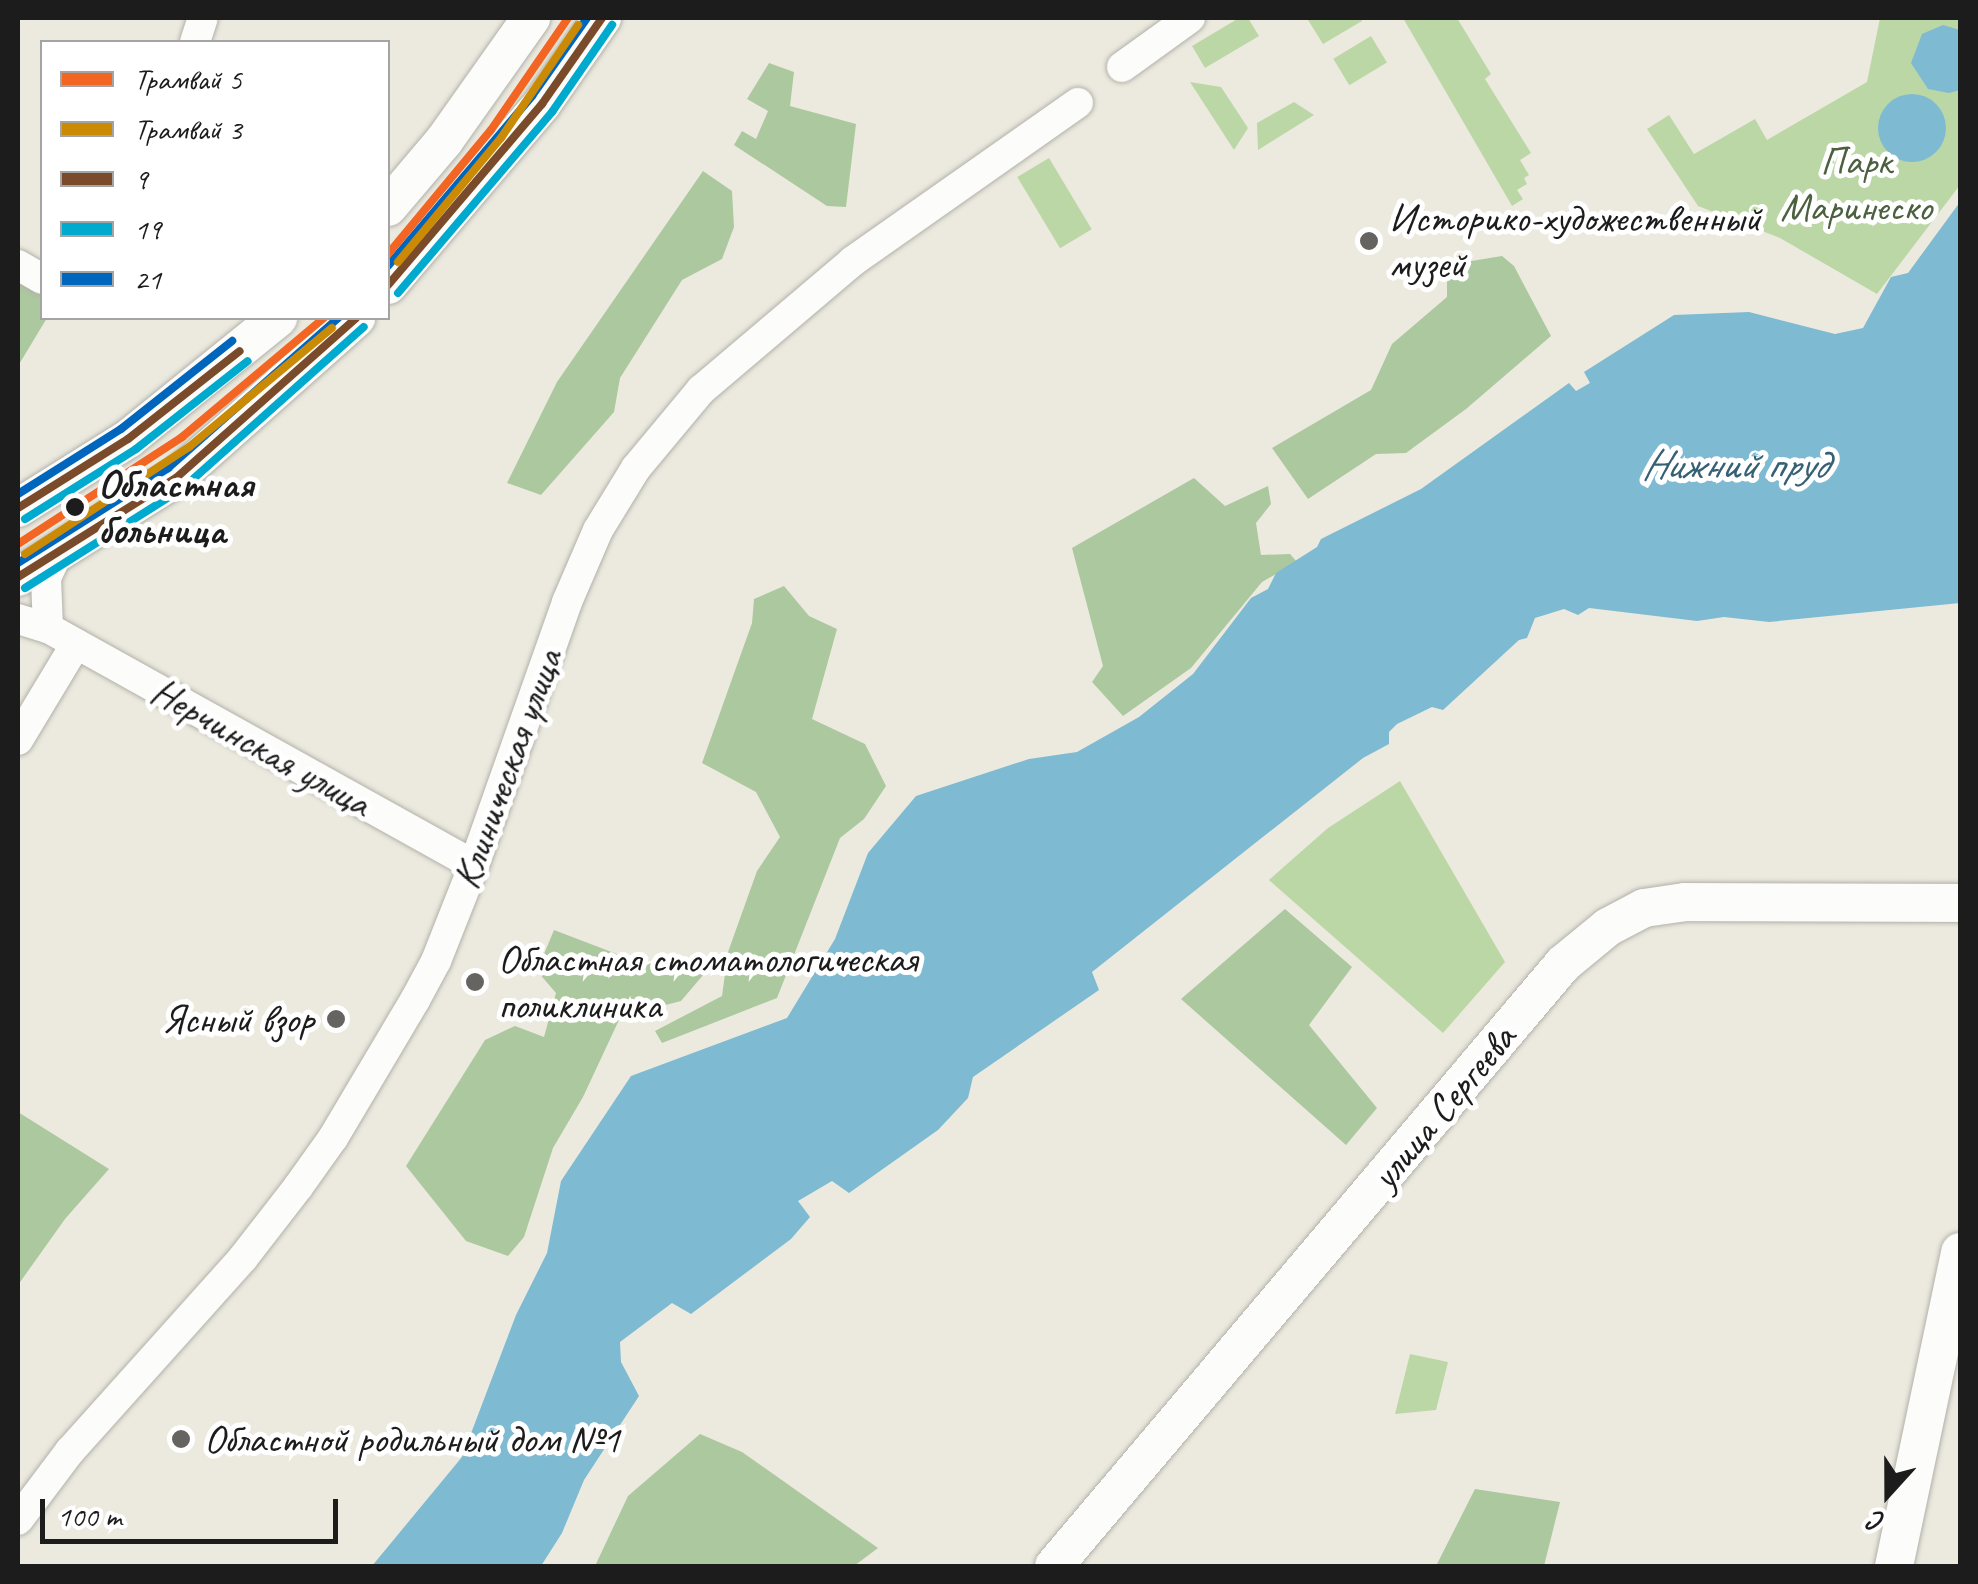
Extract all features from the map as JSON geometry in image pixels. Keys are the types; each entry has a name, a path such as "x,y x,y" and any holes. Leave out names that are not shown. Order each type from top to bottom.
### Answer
{"main road":[{"path":"390,205 444,142 531,18"},
{"path":"390,283 542,104 602,18"},
{"path":"18,508 128,439 276,320"},
{"path":"18,577 176,478 354,320"},
{"name":"улица Сергеева","path":"1054,1566 1564,964 1608,927 1644,908 1686,902 1960,903"},
{"path":"1894,1566 1960,1252"}],"street":[{"path":"1122,67 1190,18"},
{"name":"Клиническая улица","path":"18,1520 70,1451 243,1258 334,1138 436,961 566,602 598,530 636,468 701,390 853,261 1078,102"},
{"path":"18,265 40,278"},
{"path":"48,628 46,578 56,554"},
{"name":"Нерчинская улица","path":"18,619 48,628 474,864"},
{"path":"18,740 76,644"}],"green space":[{"path":"1239,18 1248,18 1259,36 1205,68 1192,46"},
{"path":"1403,18 1457,18 1491,74 1485,79 1531,153 1520,160 1529,175 1524,178 1527,184 1517,190 1523,199 1512,206"},
{"name":"Парк Маринеско","path":"1880,18 1960,18 1960,185 1877,294 1780,238 1698,206 1647,129 1669,115 1694,154 1755,119 1767,140 1867,82"},
{"path":"1308,20 1362,21 1323,44"},
{"path":"1371,36 1387,63 1349,85 1333,59"},
{"path":"769,63 794,72 790,106 856,124 846,207 827,206 734,145 742,131 756,139 768,111 747,99"},
{"path":"1190,82 1221,87 1248,128 1234,150"},
{"path":"1294,102 1314,115 1258,150 1257,123"},
{"path":"1049,158 1092,229 1060,248 1017,177"},
{"path":"703,171 732,191 734,227 722,259 682,280 620,378 614,412 541,495 507,483 557,382"},
{"path":"1502,256 1514,266 1551,336 1466,409 1406,453 1376,454 1308,499 1272,448 1371,390 1392,344 1447,297 1447,265"},
{"path":"18,278 40,292 40,320 46,320 18,366"},
{"path":"1194,478 1225,506 1268,486 1271,504 1256,523 1261,555 1290,554 1297,562 1262,582 1191,668 1123,716 1092,682 1103,666 1072,548"},
{"path":"784,586 809,616 837,629 812,719 865,744 886,786 864,819 840,838 777,998 662,1043 655,1031 722,996 728,952 757,871 780,837 756,792 702,763 752,623 754,599"},
{"path":"1400,781 1505,962 1443,1033 1269,880 1328,828"},
{"path":"1285,909 1352,967 1309,1025 1377,1108 1346,1145 1181,999"},
{"path":"554,930 643,964 667,961 704,974 681,1001 646,1010 626,1005 583,1097 553,1148 524,1237 508,1256 466,1241 406,1166 485,1040 515,1026 544,1037 556,993 537,971"},
{"path":"18,1112 109,1169 65,1219 18,1285"},
{"path":"1410,1354 1448,1362 1436,1410 1395,1414"},
{"path":"700,1434 742,1452 878,1548 854,1566 595,1566 628,1496"},
{"path":"1475,1489 1560,1502 1544,1566 1436,1566"}],"water":[{"path":"1943,25 1960,30 1960,90 1949,93 1928,89 1911,63 1922,34"},
{"path":"1912,94 1936,104 1946,128 1936,152 1912,162 1888,152 1878,128 1888,104"},
{"name":"Нижний пруд","path":"1960,202 1960,603 1769,622 1724,617 1697,621 1589,608 1578,615 1564,609 1535,618 1527,638 1519,640 1443,710 1432,707 1397,724 1389,732 1389,744 1363,758 1092,972 1099,990 973,1077 968,1098 938,1130 849,1193 832,1181 798,1201 810,1217 791,1239 691,1314 672,1303 620,1342 621,1362 639,1396 584,1480 562,1533 541,1566 372,1566 462,1457 516,1315 547,1253 561,1181 631,1076 787,1018 835,939 868,853 916,796 1029,759 1077,752 1139,717 1193,674 1251,598 1268,589 1276,573 1317,547 1321,539 1421,489 1569,383 1576,391 1590,383 1584,372 1674,315 1749,312 1835,334 1863,328 1891,277 1908,273"}],"tram line":[{"name":"5","path":"390,252 491,130 568,18"},
{"name":"3","path":"398,262 501,138 578,25"},
{"name":"5","path":"18,544 182,437 322,320"},
{"name":"3","path":"25,554 189,447 332,328"}],"transit line":[{"name":"21","path":"390,264 532,96 587,18"},
{"name":"9","path":"390,283 542,104 602,18"},
{"name":"19","path":"398,293 552,112 612,25"},
{"name":"21","path":"18,563 168,468 336,320"},
{"name":"9","path":"18,577 176,478 354,320"},
{"name":"19","path":"25,588 183,488 364,327"},
{"name":"21","path":"18,494 121,429 232,341"},
{"name":"9","path":"18,508 128,439 240,351"},
{"name":"19","path":"25,519 136,449 248,361"}],"place":[{"name":"Историко-художественный музей","path":"1369,241"},
{"name":"Областная больница","path":"75,507"},
{"name":"Областная стоматологическая поликлиника","path":"475,982"},
{"name":"Ясный взор","path":"336,1019"},
{"name":"Областной родильный дом №1","path":"181,1439"}]}
